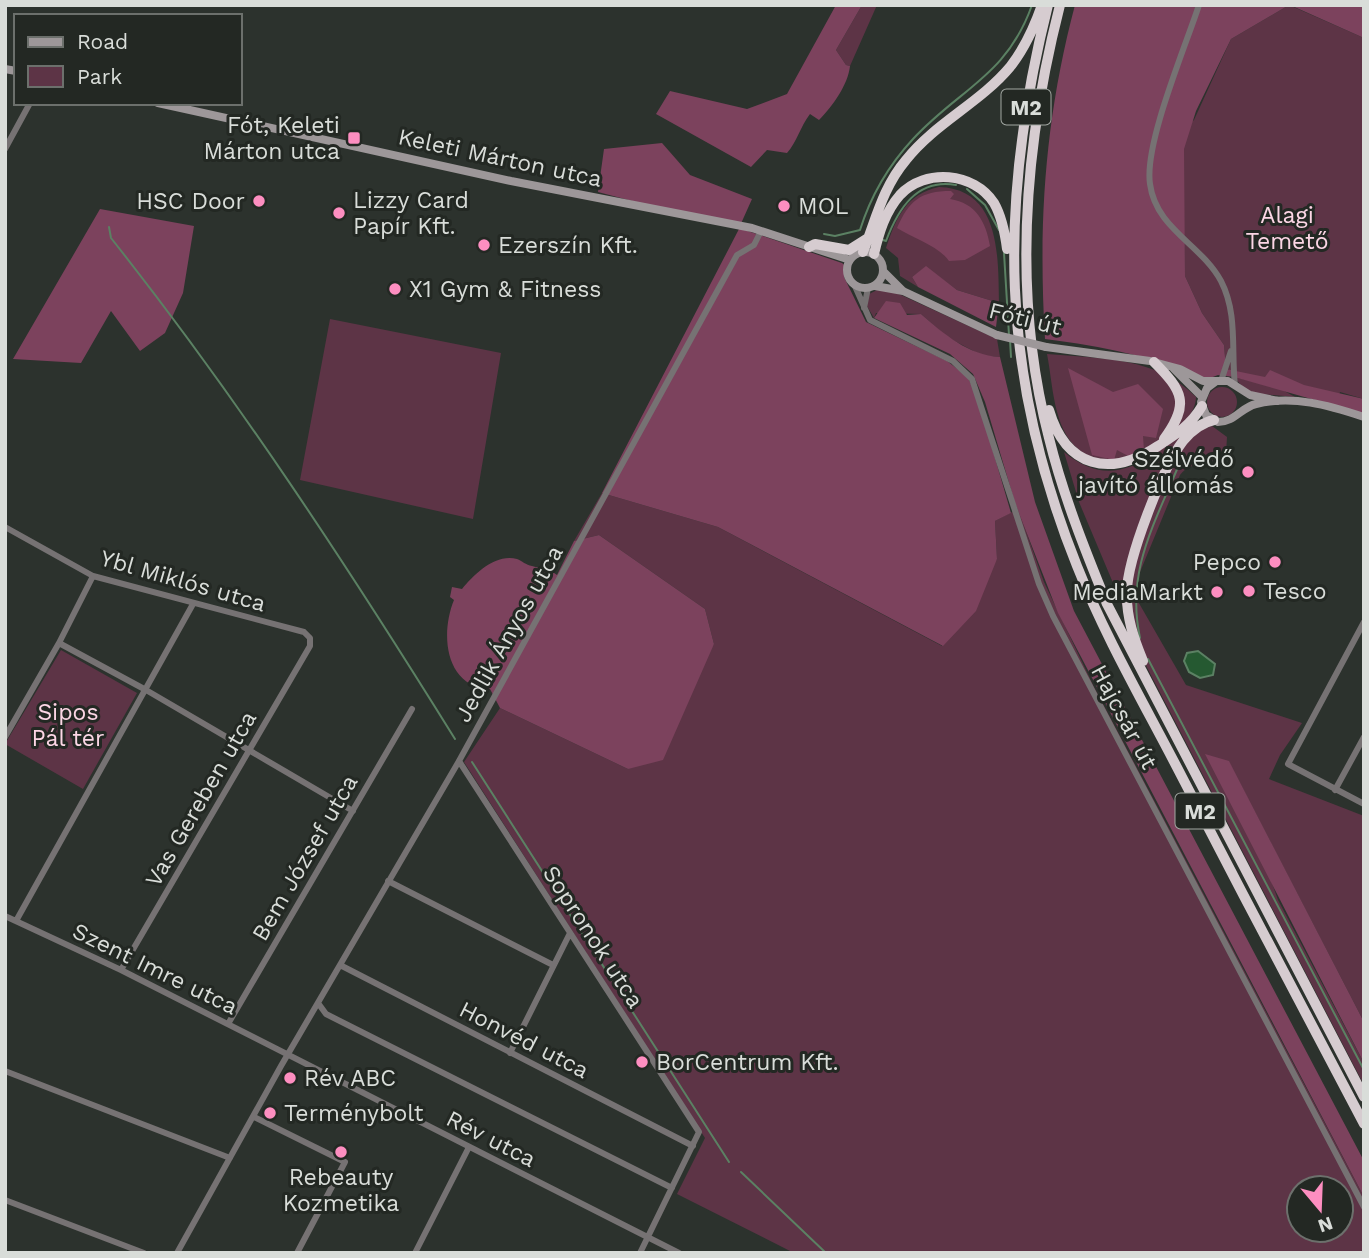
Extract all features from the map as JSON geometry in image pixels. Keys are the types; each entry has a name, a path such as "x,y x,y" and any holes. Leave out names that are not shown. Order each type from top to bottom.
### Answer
{"highway":[{"path":"868,253 868,238 886,189 899,169 926,139 1008,69 1030,38 1042,5"},
{"name":"M2","path":"1048,5 1028,91 1019,149 1013,276 1016,330 1031,419 1050,492 1077,568 1114,645 1364,1124"},
{"name":"M2","path":"1060,5 1041,91 1027,208 1028,301 1036,378 1048,437 1073,521 1107,604 1364,1097"},
{"path":"868,253 900,195 917,183 948,176 979,188 993,202 1005,234 1013,276"},
{"path":"810,247 815,244 849,250 868,238"},
{"path":"1154,362 1176,386 1181,402 1177,420 1158,446"},
{"path":"1036,378 1060,437 1083,458 1099,464 1123,464 1158,446 1191,423 1202,402"},
{"path":"1162,712 1131,627 1127,598 1129,573 1141,530 1177,451 1193,430 1213,420"}],"main road":[{"name":"Keleti Márton utca","path":"167,105 499,179 761,231 810,247 848,264"},
{"path":"872,287 884,272 882,263 868,253 848,264 854,284 872,287 903,291"},
{"name":"Fóti út","path":"884,272 903,291 997,335 1046,347 1154,362 1203,381 1218,381"},
{"path":"1172,367 1202,402 1213,420 1228,421 1255,404 1278,401 1324,404 1364,417"},
{"path":"1202,402 1207,388 1218,381 1278,401"},
{"path":"1237,388 1243,400 1241,411"}],"street":[{"path":"1199,5 1153,144 1150,186 1155,204 1168,226 1204,259 1220,280 1232,316 1237,388"},
{"path":"5,149 29,105"},
{"name":"Jedlik Ányos utca","path":"177,1253 287,1056 459,761 737,255 754,244 761,231"},
{"path":"854,284 864,310"},
{"path":"864,310 872,287"},
{"name":"Hajcsár út","path":"864,310 873,323 953,361 972,379 1039,583 1058,627 1364,1207"},
{"path":"1218,381 1233,346"},
{"name":"Ybl Miklós utca","path":"5,527 93,576 304,632 310,638 310,646"},
{"path":"5,737 59,643 93,576"},
{"path":"16,921 193,604"},
{"path":"1364,622 1288,764 1364,804"},
{"path":"59,643 146,690 353,811"},
{"name":"Vas Gereben utca","path":"121,970 310,646"},
{"name":"Bem József utca","path":"228,1024 412,709"},
{"path":"1335,790 1364,737"},
{"name":"Sopronok utca","path":"459,761 699,1132 692,1146"},
{"path":"388,881 553,965"},
{"name":"Szent Imre utca","path":"5,916 121,970 287,1056"},
{"path":"510,1053 570,933"},
{"name":"Honvéd utca","path":"340,965 692,1146"},
{"name":"Rév utca","path":"318,1003 326,1014 672,1188"},
{"name":"Rév utca","path":"287,1056 679,1253"},
{"path":"5,1071 230,1158"},
{"path":"254,1117 345,1162 297,1253"},
{"path":"640,1253 692,1146"},
{"path":"415,1253 469,1147"},
{"path":"5,1200 144,1253"}],"green space":[{"path":"862,5 877,5 850,66 846,65 836,50"},
{"name":"Alagi Temető","path":"1289,5 1364,38 1364,399 1340,392 1336,403 1226,369 1224,345 1202,313 1185,276 1184,230 1163,146 1194,120 1231,39"},
{"path":"939,187 959,191 974,200 985,212 996,247 999,303 957,290 926,267 912,277 918,287 900,276 898,258 886,248 898,217 918,195"},
{"path":"881,288 997,339 1000,357 983,356 947,337 921,314 876,313 874,318 867,306 869,294"},
{"path":"330,319 501,353 473,519 300,480"},
{"path":"1047,354 1107,359 1145,367 1180,384 1196,397 1194,408 1178,429 1155,446 1118,461 1096,459 1078,449 1063,430 1055,405"},
{"path":"1234,377 1279,388 1295,397 1248,393"},
{"path":"1222,387 1233,391 1237,402 1233,413 1222,417 1211,413 1207,402 1211,391"},
{"path":"1212,426 1227,437 1226,454 1190,467 1180,475 1138,577 1136,598 1186,685 1302,723 1280,755 1269,779 1364,816 1364,1022 1229,762 1278,900 1364,1063 1364,1085 1141,656 1137,639 1131,586 1145,532 1162,488 1181,451 1194,434"},
{"path":"1188,429 1157,484 1124,609 1079,502 1064,452 1081,464 1098,470 1114,470 1144,460"},
{"path":"602,493 718,527 942,646 997,559 995,521 1018,509 1044,582 1094,687 1352,1174 1285,1174 1285,1244 1355,1244 1355,1180 1364,1197 1364,1253 794,1253 677,1194 705,1138 464,762 500,708 628,769 714,644 705,609 599,535 574,541"},
{"name":"Sipos Pál tér","path":"61,650 137,693 83,789 5,744"}],"shaded area":[{"path":"836,5 862,5 836,50 846,65 850,66 849,73 829,109 819,120 810,114 787,153 767,150 751,167 656,114 670,91 747,109 787,94"},
{"path":"1075,5 1289,5 1231,39 1196,111 1184,149 1185,276 1202,313 1224,345 1226,369 1265,377 1270,370 1304,385 1364,399 1364,414 1234,377 1218,375 1205,380 1127,353 1045,339 1043,254 1046,171 1057,89"},
{"path":"1290,5 1364,5 1364,38"},
{"path":"662,143 690,175 752,199 739,228 842,263 847,267 844,277 866,322 947,361 968,377 979,403 1011,513 995,521 997,559 976,611 943,646 718,527 602,493 739,229 598,192 604,149"},
{"path":"951,191 954,194 950,199 967,205 978,215 986,229 990,246 965,260 949,261 933,247 897,228 906,211 917,199 931,193"},
{"path":"100,209 194,226 183,293 165,333 140,351 111,311 81,363 13,359"},
{"path":"926,266 957,290 999,303 996,327 918,287 912,277"},
{"path":"886,301 900,303 907,315 921,314 967,348 1000,357 1035,502 1074,611 1364,1161 1364,1197 1355,1180 1355,1174 1352,1174 1058,613 1015,503 985,402 973,374 950,354 874,318"},
{"path":"1068,368 1113,392 1138,384 1163,409 1156,438 1143,436 1144,451 1130,457 1117,450 1114,460 1092,455"},
{"path":"599,535 705,609 714,644 663,760 628,769 500,708 490,689 475,686 463,679 455,669 447,643 447,628 454,600 450,597 452,587 462,589 486,566 509,558 557,575 574,541"},
{"path":"1198,651 1215,664 1213,675 1200,678 1189,672 1184,661 1187,653"},
{"path":"1205,754 1229,761 1364,1022 1364,1063"}],"waterway":[{"path":"824,234 835,236 860,230 875,193 896,160 930,122 995,65 1022,29 1032,5"},
{"path":"883,240 886,241 903,207 920,191 930,186 956,185"},
{"path":"967,189 985,205 999,230"},
{"path":"109,227 111,238 203,359 290,484 455,739"},
{"path":"1004,253 1009,335"},
{"path":"1010,340 1011,357"},
{"path":"1140,638 1137,614 1139,571 1151,530 1178,467"},
{"path":"1148,659 1364,1070"},
{"path":"472,762 729,1162"},
{"path":"741,1172 826,1253"}],"place":[{"name":"Fót, Keleti Márton utca","path":"354,138"},
{"name":"HSC Door","path":"259,201"},
{"name":"MOL","path":"784,206"},
{"name":"Lizzy Card Papír Kft.","path":"339,213"},
{"name":"Ezerszín Kft.","path":"484,245"},
{"name":"X1 Gym & Fitness","path":"395,289"},
{"name":"Szélvédő javító állomás","path":"1248,472"},
{"name":"Pepco","path":"1275,562"},
{"name":"Tesco","path":"1249,591"},
{"name":"MediaMarkt","path":"1217,592"},
{"name":"BorCentrum Kft.","path":"642,1062"},
{"name":"Rév ABC","path":"290,1078"},
{"name":"Terménybolt","path":"270,1113"},
{"name":"Rebeauty Kozmetika","path":"341,1152"}]}
